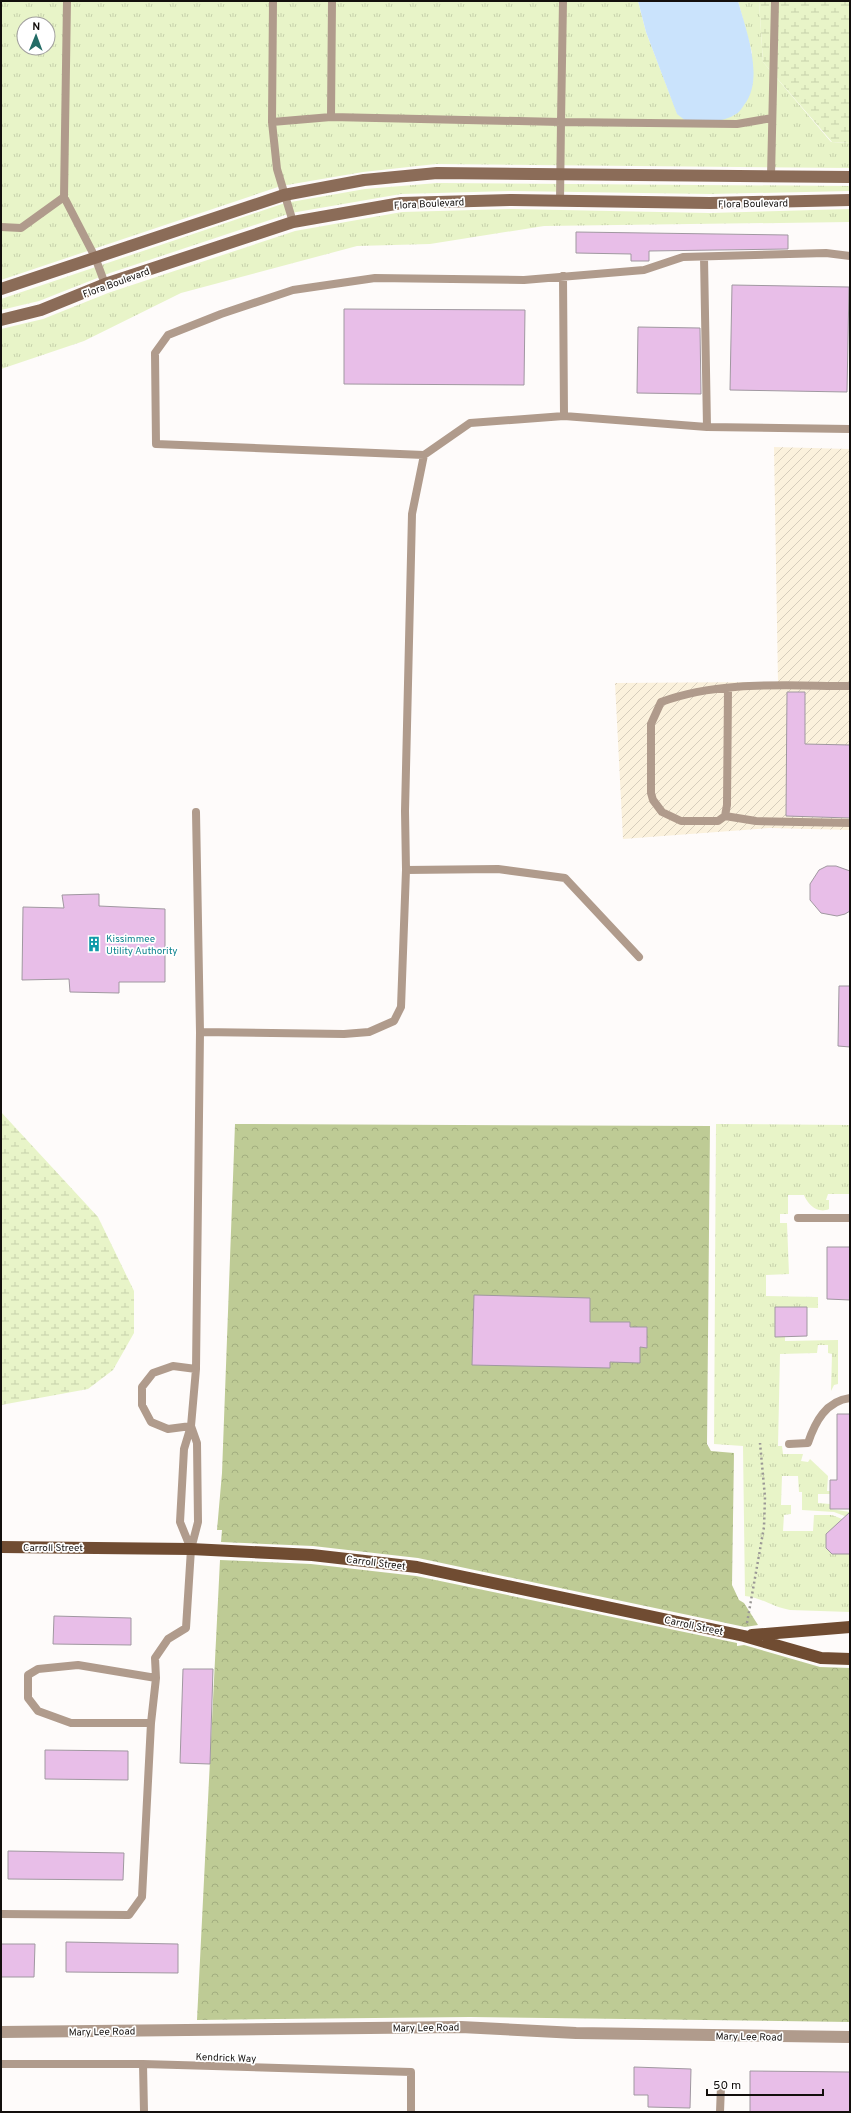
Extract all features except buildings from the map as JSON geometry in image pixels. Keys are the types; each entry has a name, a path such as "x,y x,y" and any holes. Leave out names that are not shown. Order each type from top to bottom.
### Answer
{"main road":[{"name":"Carroll Street","path":"1,1547 191,1549 312,1555 417,1567 744,1636 821,1658 850,1659"},
{"name":"Carroll Street","path":"744,1636 850,1627"}],"street":[{"path":"1,289 284,194 364,180 437,174 850,177"},
{"name":"Flora Boulevard","path":"1,320 41,310 105,284 293,222 401,203 560,201 710,204 850,200"},
{"name":"Mary Lee Road","path":"1,2032 461,2027 576,2033 850,2037"}],"lane":[{"path":"66,1 64,197 95,257 105,284"},
{"path":"273,1 273,147 284,194 293,222"},
{"path":"331,117 332,1"},
{"path":"560,201 563,1"},
{"path":"771,176 774,1"},
{"path":"272,122 331,117 738,124 772,118"},
{"path":"1,227 20,228 64,197"},
{"path":"850,256 826,253 683,257 644,270 524,280 375,278 294,290 221,314 168,335 155,353 156,444 424,455 470,423 564,416 707,427 850,428"},
{"path":"704,257 707,427"},
{"path":"563,276 564,416"},
{"path":"200,1032 344,1034 368,1032 394,1021 401,1007 406,870 404,811 412,514 424,455"},
{"path":"728,688 727,805 725,816 718,821 681,821 662,812 653,800 651,793 651,724 661,702 688,693 728,688 767,685 850,686"},
{"path":"191,1549 180,1522 184,1449 191,1426 196,1369 200,1032 196,812"},
{"path":"725,816 756,821 850,823"},
{"path":"406,870 498,869 565,878 639,957"},
{"path":"798,1218 850,1218"},
{"path":"191,1426 168,1429 151,1422 142,1405 142,1388 153,1373 173,1366 196,1369"},
{"path":"789,1444 808,1443 811,1434 827,1407 840,1399 850,1398"},
{"path":"1,1914 129,1915 142,1897 151,1723 156,1678 155,1658 168,1639 186,1628 191,1549 198,1522 197,1443 191,1426"},
{"path":"151,1723 71,1723 38,1711 28,1698 28,1675 38,1669 78,1665 156,1678"},
{"name":"Kendrick Way","path":"1,2064 143,2064 411,2072 411,2112"},
{"path":"143,2064 144,2112"},
{"path":"720,2112 721,2086"}],"path":[{"path":"744,1636 764,1527 765,1496 760,1443"}],"shaded area":[{"path":"774,447 850,449 850,830 770,828 623,839 615,683 778,682"}],"green space":[{"path":"1,1 638,1 646,32 677,113 691,125 752,53 738,1 759,1 763,62 831,142 850,143 850,168 436,164 363,172 281,186 1,280"},
{"path":"759,1 850,1 850,143 832,142 763,62"},
{"path":"437,183 850,186 850,191 710,194 512,191 401,194 291,213 110,273 39,301 1,310 1,299 285,203 365,189"},
{"path":"512,209 709,213 850,209 850,222 544,226 430,244 357,246 181,293 84,341 1,369 1,329 43,319 108,293 295,231 402,212"},
{"path":"1,1112 98,1217 134,1291 134,1333 113,1370 88,1389 1,1405"},
{"path":"235,1124 710,1126 707,1444 711,1451 734,1453 732,1585 739,1600 744,1603 758,1625 745,1627 418,1558 313,1546 221,1542 222,1530 217,1530 222,1473"},
{"path":"716,1124 850,1125 850,1194 828,1194 826,1200 829,1200 829,1209 825,1210 814,1208 804,1195 788,1195 788,1214 780,1214 780,1223 787,1223 789,1274 766,1275 766,1296 818,1297 818,1308 775,1307 775,1336 785,1336 785,1341 838,1340 838,1384 834,1385 831,1391 832,1354 828,1353 828,1345 818,1345 817,1353 780,1354 778,1446 782,1446 783,1454 803,1454 801,1461 808,1462 810,1459 828,1476 827,1491 830,1491 830,1494 818,1494 818,1503 830,1504 830,1509 850,1512 850,1518 834,1512 802,1510 802,1492 799,1492 798,1476 782,1476 781,1505 791,1505 791,1514 784,1515 783,1531 813,1531 814,1515 832,1515 850,1522 826,1534 826,1547 832,1554 850,1554 850,1612 790,1610 745,1596 743,1446 714,1444"},
{"path":"220,1560 311,1564 416,1576 737,1643 737,1646 744,1645 820,1667 850,1668 850,2022 470,2017 197,2020"}],"water":[{"path":"638,1 738,1 752,54 753,82 750,94 738,113 720,120 691,125 677,114 646,32"}],"place":[{"name":"Kissimmee Utility Authority","path":"94,944"}]}
